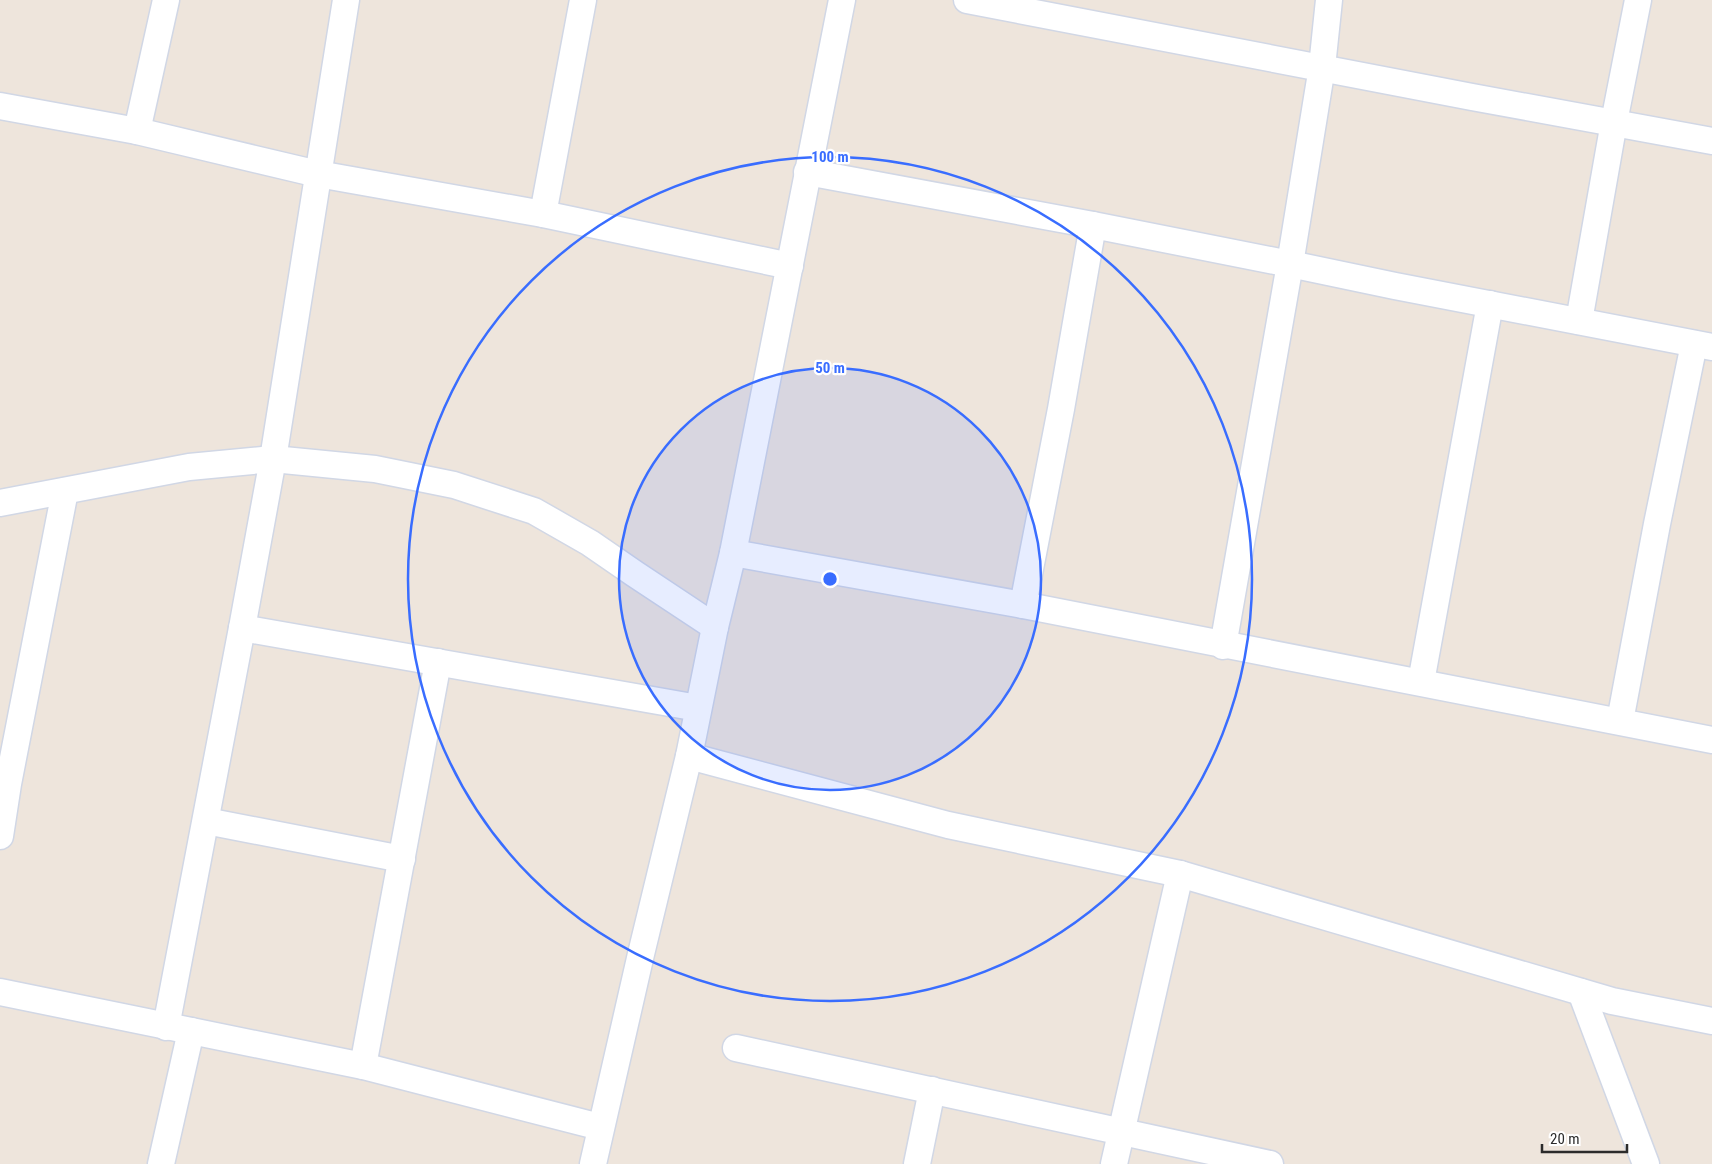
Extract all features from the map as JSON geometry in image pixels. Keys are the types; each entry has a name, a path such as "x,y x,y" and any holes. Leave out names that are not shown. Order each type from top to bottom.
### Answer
{"street":[{"path":"137,131 166,0"},
{"path":"161,1164 206,821 273,459 346,0"},
{"path":"543,214 583,0"},
{"path":"593,1164 733,553 842,0"},
{"path":"966,0 1712,141"},
{"path":"1223,646 1290,264 1322,68 1329,0"},
{"path":"1579,321 1614,122 1638,0"},
{"path":"0,106 137,131 318,174 543,214 790,266"},
{"path":"807,172 1093,225 1395,286 1703,345 1657,524 1620,721"},
{"path":"1023,605 1061,409 1093,225"},
{"path":"1421,682 1490,304"},
{"path":"0,503 189,468 273,459 384,471 454,485 534,511 590,542 715,627"},
{"path":"0,836 4,783 65,491"},
{"path":"733,553 1023,605 1223,646 1421,682 1712,740"},
{"path":"242,628 698,708"},
{"path":"363,1066 438,662"},
{"path":"688,756 948,825 1180,874 1612,1001 1712,1021"},
{"path":"206,821 402,859"},
{"path":"1114,1164 1180,874"},
{"path":"0,992 363,1066 600,1127"},
{"path":"1581,992 1646,1164"},
{"path":"736,1048 1270,1164"},
{"path":"917,1164 932,1090"}]}
